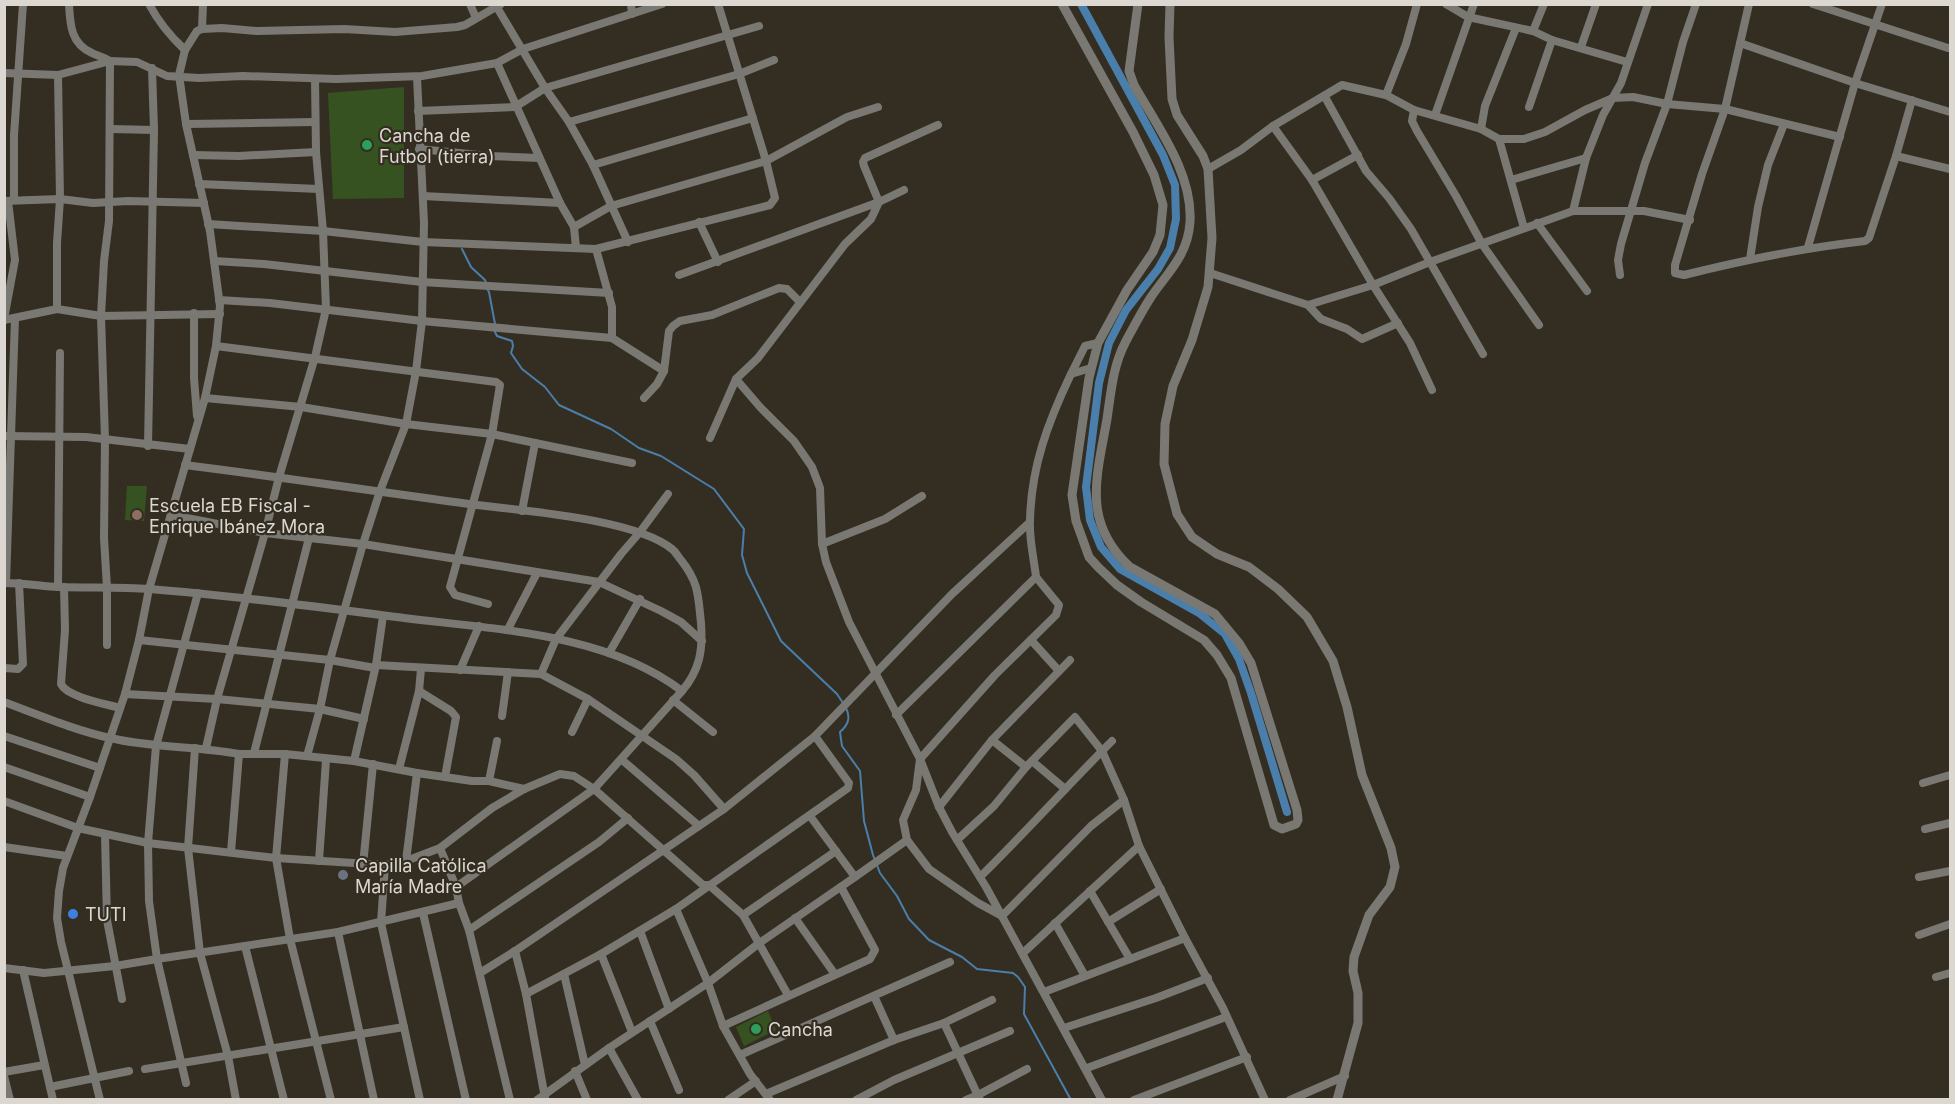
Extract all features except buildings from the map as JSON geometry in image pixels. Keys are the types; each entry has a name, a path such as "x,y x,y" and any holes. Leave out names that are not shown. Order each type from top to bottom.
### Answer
{"street":[{"path":"23,4 9,201 15,260 4,319 57,309 101,316 220,314"},
{"path":"69,4 70,25 77,42 83,48 110,61"},
{"path":"149,4 157,20 185,50"},
{"path":"202,29 203,4"},
{"path":"470,4 476,18"},
{"path":"631,4 632,14"},
{"path":"4,74 58,75 110,61 137,62 166,76 199,78 243,76 315,79 417,76 497,63 523,49 662,4"},
{"path":"208,224 323,231 423,242 596,249 770,205 775,198 766,161 718,4"},
{"path":"1062,4 1133,132 1154,175 1163,205 1160,235 1153,252 1127,290 1098,343 1091,368 1072,495 1076,521 1089,557 1117,585 1204,640 1217,655 1231,678 1274,825 1282,829 1296,824 1297,810 1285,778 1251,663 1239,643 1215,614 1130,567 1119,557 1105,537 1098,513 1096,476 1117,361 1151,296 1173,270 1185,246 1190,222 1186,188 1178,166 1134,85 1129,71 1138,4"},
{"path":"1170,4 1172,99 1178,115 1203,156 1208,169 1212,238 1209,287 1192,340 1173,386 1165,424 1164,464 1177,514 1192,537 1216,554 1249,567 1278,589 1307,617 1334,661 1362,775 1391,848 1395,867 1390,887 1370,915 1354,957 1353,971 1358,993 1358,1023 1337,1100"},
{"path":"1386,95 1407,44 1417,4"},
{"path":"1446,4 1468,17 1533,31 1552,40 1628,62"},
{"path":"1435,115 1474,4"},
{"path":"1533,31 1544,4"},
{"path":"1581,47 1596,4"},
{"path":"1573,211 1586,158 1628,62 1648,4"},
{"path":"1620,275 1618,260 1631,210 1645,163 1667,104 1674,72 1696,4"},
{"path":"1749,4 1725,109 1702,174 1675,265 1675,273 1684,275 1808,247 1865,241 1869,238 1912,100"},
{"path":"1813,4 1948,48"},
{"path":"1808,247 1855,83 1882,4"},
{"path":"100,1100 89,1047 65,972 57,918 59,891 67,856 125,694 149,589 205,398 216,346 220,314 214,261 204,203 186,124 179,75 185,50 197,31 202,29 257,31 316,28 395,32 457,27 465,25 497,5 593,165 628,242"},
{"path":"418,111 515,107 545,88 759,26"},
{"path":"1481,129 1485,106 1516,28"},
{"path":"1530,107 1552,40"},
{"path":"1740,43 1855,83 1950,112"},
{"path":"569,122 739,74 774,60"},
{"path":"106,645 105,439 101,316 109,201 110,61"},
{"path":"497,63 560,203 574,227 576,248"},
{"path":"148,446 154,130 152,68"},
{"path":"57,309 60,199 58,75"},
{"path":"307,756 321,709 330,660 363,544 380,491 406,424 416,371 422,321 423,242 417,76"},
{"path":"206,748 217,699 315,357 326,309 326,270 316,152 315,79"},
{"path":"1208,169 1241,150 1273,126 1342,85 1386,95 1414,110 1481,129 1499,139 1524,138 1545,132 1613,98 1634,97 1667,104 1725,109 1840,137"},
{"path":"1325,97 1366,171 1411,229 1483,354"},
{"path":"574,227 611,206 766,161 847,117 878,107"},
{"path":"1414,110 1413,121 1417,131 1482,244 1539,325"},
{"path":"593,165 753,118"},
{"path":"186,124 315,122"},
{"path":"1750,259 1758,207 1768,165 1784,124"},
{"path":"710,438 736,379 758,358 845,244 871,219 879,202 864,166 865,158 938,125"},
{"path":"1273,126 1312,180 1398,322 1432,390"},
{"path":"111,129 154,130"},
{"path":"1499,139 1524,228"},
{"path":"419,149 539,158"},
{"path":"193,155 239,156 316,152"},
{"path":"1312,180 1358,155"},
{"path":"1896,156 1950,169"},
{"path":"1511,180 1586,158"},
{"path":"199,184 319,189"},
{"path":"679,275 879,202 904,190"},
{"path":"423,196 560,203"},
{"path":"9,201 60,199 93,203 109,201 204,203"},
{"path":"1308,305 1374,285 1430,262 1573,211 1631,210 1690,220"},
{"path":"699,222 718,262"},
{"path":"1537,223 1587,291"},
{"path":"596,249 612,307 612,338"},
{"path":"214,261 326,270 422,282 609,292"},
{"path":"1210,273 1308,305 1321,319 1347,329 1362,339 1398,322"},
{"path":"644,398 657,384 664,371 669,331 680,321 712,315 779,288 787,289 800,302"},
{"path":"219,300 270,303 422,321 612,338 664,371"},
{"path":"194,313 194,378 197,419"},
{"path":"15,318 15,378 8,436 5,583 198,593 292,602 382,616 508,629 609,653 654,672 682,691"},
{"path":"1002,916 978,903 929,869 907,840 903,820 916,790 920,759 961,712 1059,609 1059,605 1036,577 1029,523 1032,490 1039,449 1071,374 1085,346 1098,343"},
{"path":"216,346 315,357 496,382 500,385 492,434 450,587 452,593 488,604"},
{"path":"60,353 61,587 65,630 61,684 63,688 74,694 120,708"},
{"path":"1071,374 1091,368"},
{"path":"736,379 794,441 812,466 820,488 822,544 826,562 849,622 920,759 939,807 1087,1068 1102,1100"},
{"path":"205,398 301,407 406,424 492,434 632,463"},
{"path":"8,436 105,439 148,446 190,449"},
{"path":"522,511 535,443"},
{"path":"185,465 607,524 640,532 673,550 693,575 698,590 702,641 698,667 693,679 594,789 456,887"},
{"path":"541,674 556,639 668,494"},
{"path":"822,544 885,519 922,496"},
{"path":"171,515 265,533 363,544 599,582 640,599 681,622 702,641"},
{"path":"480,973 724,809 815,736 952,594 1029,523"},
{"path":"254,753 309,538"},
{"path":"508,629 537,573"},
{"path":"896,715 1036,577"},
{"path":"4,668 18,669 22,664 19,583"},
{"path":"186,1083 157,959 149,902 148,843 156,746 198,593"},
{"path":"609,653 640,599"},
{"path":"354,761 375,667 382,616"},
{"path":"460,670 479,626"},
{"path":"139,640 330,660 375,667 541,674 588,699 676,759 724,809"},
{"path":"1031,640 1059,671"},
{"path":"939,807 992,740 1070,660"},
{"path":"399,769 419,691 421,669"},
{"path":"502,716 508,672"},
{"path":"419,691 451,711 456,717 445,777"},
{"path":"125,694 217,699 321,709 363,719"},
{"path":"572,732 588,699"},
{"path":"673,700 713,732"},
{"path":"4,702 109,738 156,746 354,761 417,773 472,781 489,781 524,789"},
{"path":"957,840 994,806 1029,764 1075,717 1102,752 1124,800 1139,846 1185,938 1208,978 1247,1057 1264,1099"},
{"path":"4,735 100,768"},
{"path":"526,994 601,954 676,909 810,816 849,786 815,736"},
{"path":"992,740 1065,788"},
{"path":"489,781 497,741"},
{"path":"980,877 1112,741"},
{"path":"195,748 188,848 200,953 228,1056 236,1100"},
{"path":"231,852 239,754"},
{"path":"285,754 276,858 290,939 331,1100"},
{"path":"621,759 699,826"},
{"path":"319,861 326,760"},
{"path":"363,865 373,764"},
{"path":"4,767 90,797"},
{"path":"406,861 417,773"},
{"path":"4,801 78,828 148,843 276,858 385,865 406,861 440,848 492,808 524,789 560,774 574,776 594,789 702,885 709,885 743,915 788,995"},
{"path":"1923,783 1950,775"},
{"path":"1002,916 1091,826 1124,800"},
{"path":"810,816 855,877"},
{"path":"469,930 599,842 628,818"},
{"path":"1925,829 1950,822"},
{"path":"105,835 107,920 122,999"},
{"path":"4,840 19,848"},
{"path":"542,1098 575,1071 708,983 758,944 907,840"},
{"path":"1023,953 1139,846"},
{"path":"4,847 67,856"},
{"path":"440,848 456,887 469,930 510,1100"},
{"path":"743,915 836,851"},
{"path":"385,865 381,923 420,1100"},
{"path":"1919,877 1950,871"},
{"path":"723,1026 834,973 870,959 875,950 842,887"},
{"path":"1108,922 1161,889"},
{"path":"1090,891 1130,959"},
{"path":"4,968 44,973 115,966 338,932 459,903"},
{"path":"676,909 708,983 723,1026 768,1097 894,1040 944,1023 992,1000"},
{"path":"423,913 466,1100"},
{"path":"795,918 834,973"},
{"path":"1055,923 1085,976"},
{"path":"1920,935 1950,924"},
{"path":"640,931 669,1009"},
{"path":"338,932 374,1100"},
{"path":"1044,992 1185,938"},
{"path":"245,946 284,1100"},
{"path":"515,951 526,994 542,1098"},
{"path":"601,954 632,1032"},
{"path":"740,1055 950,962"},
{"path":"24,970 53,1100"},
{"path":"1936,977 1950,973"},
{"path":"564,974 585,1065"},
{"path":"1064,1028 1156,998 1208,978"},
{"path":"874,996 894,1040"},
{"path":"1087,1068 1226,1017"},
{"path":"650,1021 679,1090"},
{"path":"944,1023 979,1097"},
{"path":"145,1069 404,1028"},
{"path":"856,1100 894,1080 1010,1031"},
{"path":"609,1048 638,1100"},
{"path":"1134,1100 1247,1057"},
{"path":"10,1100 4,1074 44,1065"},
{"path":"966,1100 979,1097 1027,1069"},
{"path":"50,1087 129,1071"},
{"path":"575,1071 587,1100"},
{"path":"1290,1100 1345,1076"},
{"path":"728,1100 756,1081"}],"green space":[{"name":"Cancha de Futbol (tierra)","path":"404,87 404,198 333,199 328,93"},
{"path":"127,486 147,486 144,521 125,520"},
{"name":"Cancha","path":"768,1011 776,1030 744,1046 736,1027"}],"waterway":[{"path":"1081,4 1163,155 1175,185 1176,219 1170,248 1158,269 1126,310 1109,343 1099,383 1086,487 1090,520 1101,547 1120,569 1199,613 1225,634 1239,659 1251,693 1287,812"},
{"path":"462,249 471,267 486,283"},
{"path":"487,289 495,324"},
{"path":"494,330 497,336 512,341 511,353 522,369 545,387 559,405 611,429 639,448 661,456 714,489 744,529 742,555 747,573 781,641 837,694 843,703"},
{"path":"846,708 847,724 840,732 842,746 860,771 864,821 880,873 897,896 909,919 929,940 962,957 977,969 1013,973 1018,977 1025,987 1024,1014 1071,1100"}],"place":[{"name":"Cancha de Futbol (tierra)","path":"367,145"},
{"name":"Escuela EB Fiscal - Enrique Ibánez Mora","path":"137,515"},
{"name":"Capilla Católica María Madre","path":"343,875"},
{"name":"TUTI","path":"73,914"},
{"name":"Cancha","path":"756,1029"}]}
